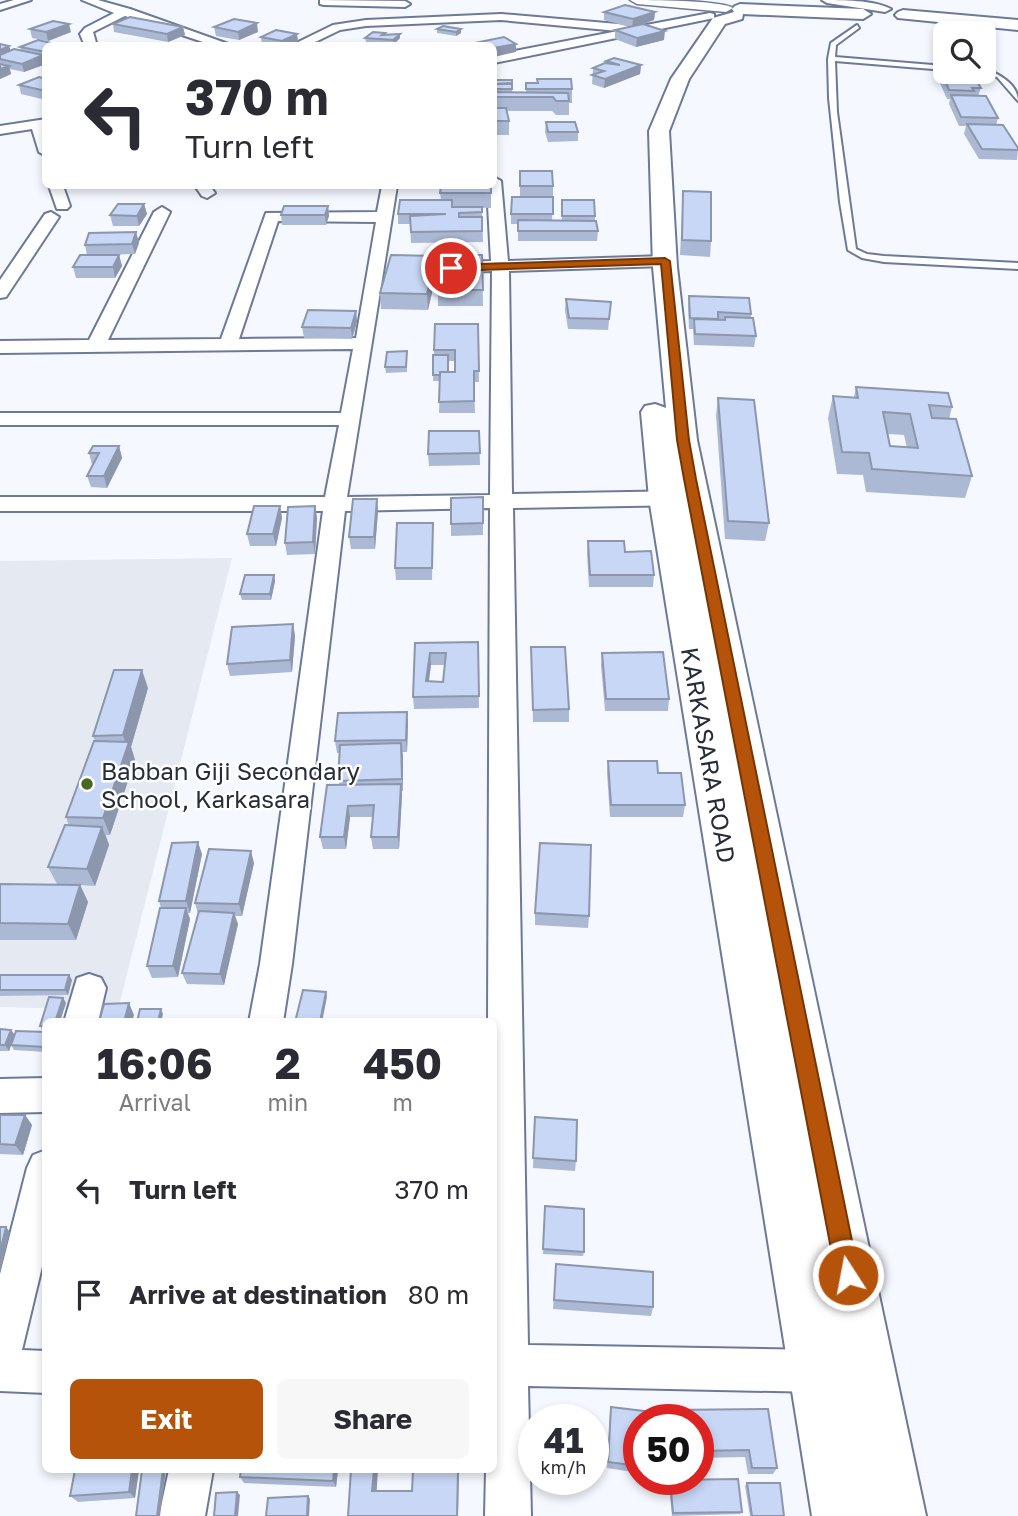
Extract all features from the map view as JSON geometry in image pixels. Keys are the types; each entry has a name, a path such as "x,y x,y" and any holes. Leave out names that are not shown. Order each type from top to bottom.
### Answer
{"main road":[{"path":"884,15 916,0"},
{"path":"729,12 884,15 1018,25"},
{"name":"KARKASARA ROAD","path":"729,12 668,74 643,124 678,498 817,1371 843,1516"},
{"path":"884,15 1018,32"},
{"name":"KARKASARA ROAD","path":"678,498 895,1516"}],"street":[{"path":"0,7 26,0"},
{"path":"87,0 216,42"},
{"path":"637,0 729,12"},
{"path":"827,0 884,15"},
{"path":"355,23 317,10 324,1 420,4"},
{"path":"441,7 486,18"},
{"path":"90,42 86,34 89,30 126,11"},
{"path":"497,58 729,12"},
{"path":"303,42 321,32 355,23 486,18 537,19 638,29"},
{"path":"0,130 41,123"},
{"path":"0,293 57,211 56,189"},
{"path":"267,1018 276,964 335,504 389,189"},
{"path":"495,189 500,267 501,1365 508,1516"},
{"path":"95,348 162,212"},
{"path":"228,345 272,216 385,217"},
{"path":"377,269 655,261"},
{"path":"0,347 364,343"},
{"path":"0,419 350,419"},
{"path":"0,504 335,504 678,498"},
{"path":"81,1018 89,988"},
{"path":"0,1096 42,1095"},
{"path":"0,1355 42,1184"},
{"path":"501,1365 817,1371"},
{"path":"0,1370 42,1372"},
{"path":"182,1516 190,1473"}],"lane":[{"path":"884,15 833,44 831,94 846,222 852,250 865,256 884,258 1018,266"},
{"path":"831,60 933,67"},
{"path":"996,75 1018,99"}],"shaded area":[{"name":"Babban Giji Secondary School, Karkasara","path":"232,558 118,1010 0,1007 0,561"}],"building":[{"path":"625,5 655,12 633,19 604,12"},
{"path":"130,17 183,27 167,34 113,24"},
{"path":"234,19 257,23 238,32 214,27"},
{"path":"53,21 69,24 46,32 30,29"},
{"path":"643,24 665,31 637,38 615,30"},
{"path":"443,26 461,29 456,32 437,29"},
{"path":"276,30 297,34 282,41 261,37"},
{"path":"373,32 385,33 382,35 400,34 393,40 365,38"},
{"path":"504,37 516,44 497,47 497,42 480,42"},
{"path":"38,40 47,42 42,42 42,51 20,47"},
{"path":"14,49 42,55 22,64 0,59 0,55"},
{"path":"614,58 641,65 605,79 592,75 604,71 593,68 605,63 620,65 606,61"},
{"path":"39,77 42,78 42,90 19,85"},
{"path":"537,79 571,79 572,89 526,89 526,83 538,83"},
{"path":"497,80 512,80 512,83 497,84"},
{"path":"497,84 512,84 512,89 497,89"},
{"path":"946,84 978,84 981,88 972,88 974,91 949,90"},
{"path":"497,92 568,93 569,101 556,101 553,97 497,97"},
{"path":"951,95 986,96 998,118 961,117"},
{"path":"497,108 506,108 509,121 497,121"},
{"path":"546,122 575,122 578,132 548,132"},
{"path":"967,124 1003,125 1018,150 982,149"},
{"path":"520,171 552,171 553,186 520,186"},
{"path":"441,189 491,189 491,193 440,193"},
{"path":"683,191 711,192 711,241 682,240"},
{"path":"512,197 553,197 553,214 511,214"},
{"path":"400,200 452,200 452,207 482,207 482,212 459,213 459,217 482,217 482,231 411,232 410,216 446,214 398,214"},
{"path":"562,200 594,200 595,216 562,216"},
{"path":"118,204 144,204 137,216 110,215"},
{"path":"284,206 328,206 325,215 281,215"},
{"path":"518,220 596,221 598,231 518,231"},
{"path":"136,232 132,244 85,245 89,233"},
{"path":"80,255 119,255 113,267 73,267"},
{"path":"391,255 436,256 427,294 380,293"},
{"path":"439,255 482,255 483,290 438,290"},
{"path":"689,296 749,298 751,314 718,312 718,319 690,318"},
{"path":"566,299 611,302 609,319 569,318"},
{"path":"308,310 356,311 351,328 302,327"},
{"path":"725,317 753,318 756,336 695,334 694,319 725,320"},
{"path":"435,324 478,324 479,371 474,371 474,401 439,402 440,372 455,372 455,350 434,350"},
{"path":"407,351 406,367 385,367 387,352"},
{"path":"433,355 448,355 448,372 433,375"},
{"path":"856,387 948,393 952,407 929,405 932,418 956,419 972,476 872,469 869,453 842,452 833,396 858,398","holes":["883,412 910,414 918,448 890,446"]},
{"path":"718,398 754,400 769,523 728,521"},
{"path":"429,431 479,431 480,453 428,454"},
{"path":"93,446 119,446 104,476 87,476 99,453 89,453"},
{"path":"483,497 483,523 451,524 451,498"},
{"path":"353,499 377,499 374,537 349,537"},
{"path":"254,506 280,506 273,534 247,534"},
{"path":"315,506 313,542 285,543 288,507"},
{"path":"397,523 433,523 432,568 395,568"},
{"path":"588,541 624,541 625,552 651,551 654,575 590,575"},
{"path":"245,575 274,575 270,594 240,594"},
{"path":"293,624 290,660 227,664 232,627"},
{"path":"478,642 479,696 413,697 415,643","holes":["430,653 446,653 443,682 426,681"]},
{"path":"531,647 565,647 569,709 533,710"},
{"path":"663,652 669,699 606,699 602,653"},
{"path":"114,670 142,670 123,735 93,736"},
{"path":"407,712 406,740 335,741 338,713"},
{"path":"94,741 129,742 103,818 66,817"},
{"path":"401,743 402,779 338,781 340,745"},
{"path":"608,761 657,761 658,773 681,773 685,805 611,805"},
{"path":"401,784 398,837 371,837 374,805 348,806 344,837 320,837 327,785"},
{"path":"65,825 102,827 87,869 48,867"},
{"path":"198,842 186,901 159,901 172,843"},
{"path":"540,843 591,845 589,916 535,913"},
{"path":"209,849 251,851 239,904 195,903"},
{"path":"0,884 80,885 68,924 0,923"},
{"path":"160,908 186,908 173,966 147,966"},
{"path":"199,911 234,913 220,974 182,973"},
{"path":"0,975 69,975 65,990 0,990"},
{"path":"303,990 326,992 321,1018 296,1018"},
{"path":"49,997 63,998 56,1018 42,1018"},
{"path":"129,1003 125,1018 100,1018 104,1004"},
{"path":"140,1009 161,1009 159,1018 138,1018"},
{"path":"0,1029 11,1030 5,1045 0,1045"},
{"path":"16,1031 42,1032 42,1047 11,1045"},
{"path":"0,1115 25,1115 15,1145 0,1144"},
{"path":"535,1117 577,1120 576,1161 533,1158"},
{"path":"545,1206 584,1209 584,1252 543,1249"},
{"path":"0,1227 6,1227 0,1252"},
{"path":"556,1264 653,1272 653,1307 554,1300"},
{"path":"611,1407 623,1408 623,1464 609,1462"},
{"path":"768,1409 777,1468 752,1468 749,1450 714,1451 714,1410"},
{"path":"74,1473 132,1473 129,1492 70,1496"},
{"path":"142,1473 163,1473 157,1516 136,1516"},
{"path":"241,1473 334,1473 333,1481 240,1477"},
{"path":"351,1473 374,1473 372,1491 412,1491 413,1473 458,1473 457,1516 348,1516"},
{"path":"714,1479 738,1479 742,1512 673,1513 671,1495 714,1495"},
{"path":"747,1483 780,1483 784,1516 752,1516"},
{"path":"237,1492 235,1516 214,1516 216,1493"},
{"path":"308,1496 307,1516 266,1516 268,1498"}],"place":[{"name":"Babban Giji Secondary School, Karkasara","path":"87,784"}],"route":[{"path":"451,268 665,261 683,440 690,479 848,1275"}]}
